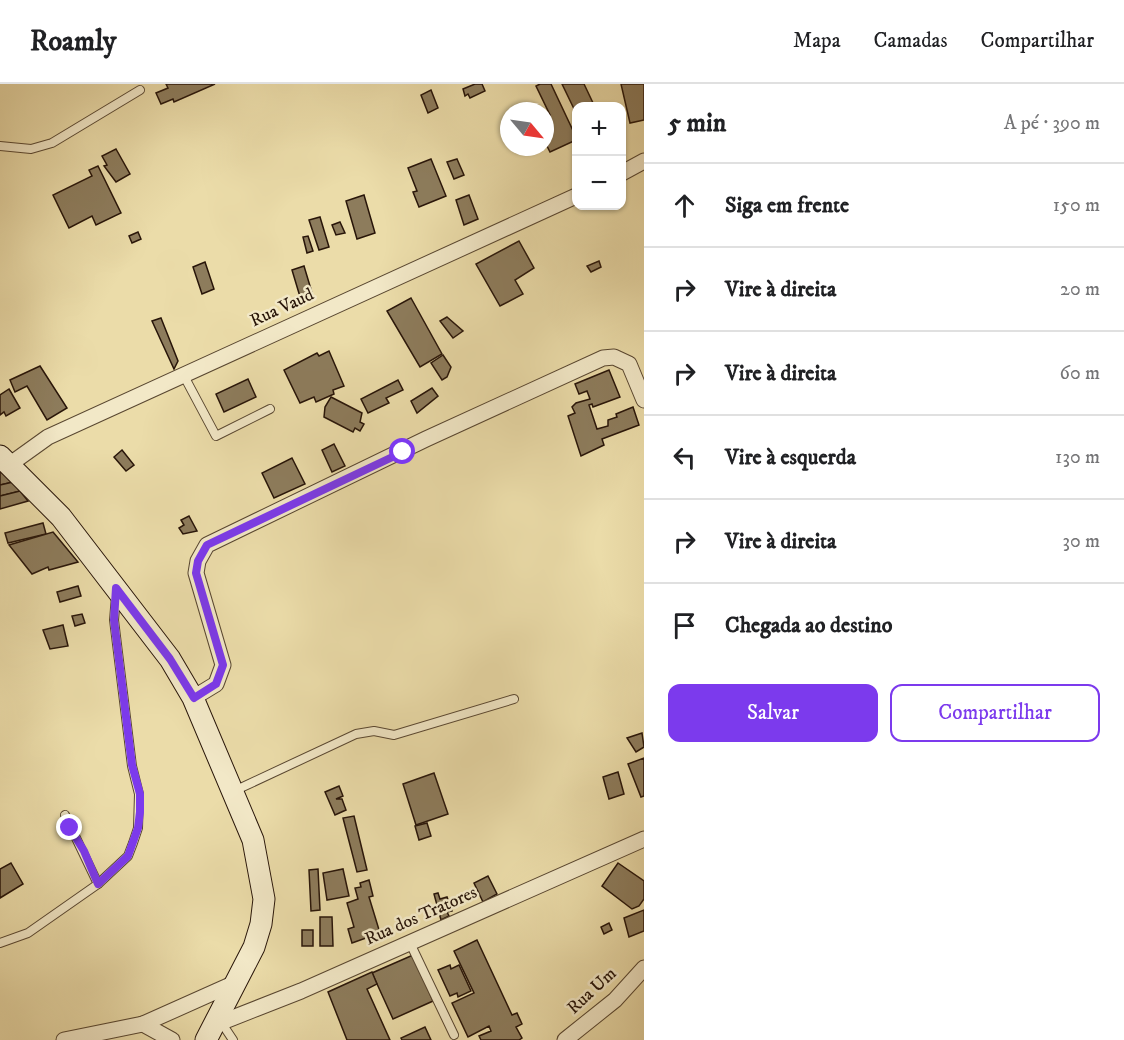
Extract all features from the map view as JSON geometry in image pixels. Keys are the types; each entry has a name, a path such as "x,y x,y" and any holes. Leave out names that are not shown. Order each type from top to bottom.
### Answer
{"main road":[{"path":"5,461 61,517 170,659 194,698 254,840 264,899 261,924 254,947 213,1029"}],"street":[{"path":"626,170 644,161"},
{"name":"Rua Vaud","path":"5,461 48,437 572,198"},
{"path":"194,698 216,684 223,665 196,573 198,561 207,545 426,439 603,358 614,357 629,364 644,400"},
{"name":"Rua dos Tratores","path":"213,1029 644,839"},
{"name":"Rua Um","path":"565,1040 615,1000 644,968"},
{"path":"64,1040 143,1024 237,982"},
{"path":"143,1024 172,1040"}],"lane":[{"path":"0,146 31,149 52,143 140,90"},
{"path":"184,376 216,436 270,409"},
{"path":"0,943 28,933 98,884 128,856 138,828 140,794 132,765 114,620 116,588"},
{"path":"234,791 356,734 374,731 394,735 514,699"},
{"path":"65,815 98,884"},
{"path":"410,943 454,1035"},
{"path":"213,1029 234,1040"}],"building":[{"path":"166,84 215,84 174,102 173,99 161,104 156,93 168,88"},
{"path":"482,84 485,91 470,98 468,94 465,96 463,89"},
{"path":"551,84 572,129 572,142 554,150 554,102 544,102 536,86"},
{"path":"562,84 584,84 593,102 572,102 572,105"},
{"path":"621,84 644,84 644,120 630,123"},
{"path":"431,90 438,108 428,113 421,95"},
{"path":"116,149 130,174 116,182 104,166 107,165 102,156"},
{"path":"431,159 446,196 419,207 413,192 417,191 408,168"},
{"path":"457,159 464,175 454,179 447,162"},
{"path":"98,166 121,213 96,225 92,216 69,228 53,195 92,176 89,170"},
{"path":"364,195 375,233 357,239 346,201"},
{"path":"469,195 478,219 464,225 456,200"},
{"path":"320,217 329,247 319,250 309,220"},
{"path":"340,222 345,233 336,235 332,225"},
{"path":"138,232 141,239 132,243 129,236"},
{"path":"308,236 313,251 307,253 303,237"},
{"path":"519,241 534,268 515,280 523,294 500,306 476,264"},
{"path":"599,261 601,267 591,272 587,266"},
{"path":"205,262 214,289 202,294 193,267"},
{"path":"304,266 313,296 301,300 292,270"},
{"path":"411,298 442,354 420,367 387,311"},
{"path":"447,317 463,331 453,338 440,321"},
{"path":"161,318 178,361 174,369 152,321"},
{"path":"329,351 344,386 333,390 334,394 316,402 314,397 300,403 284,370 317,353 319,356"},
{"path":"443,355 451,367 447,377 442,380 431,363"},
{"path":"40,366 67,408 47,420 27,386 15,392 10,380"},
{"path":"609,370 620,397 593,407 592,404 589,405 597,429 608,426 608,420 633,407 639,425 602,439 604,445 581,456 568,416 575,413 572,407 576,403 590,399 587,391 579,394 575,384"},
{"path":"248,379 256,397 224,412 216,394"},
{"path":"398,380 403,390 386,398 389,403 368,413 361,399"},
{"path":"432,388 438,396 417,413 411,401"},
{"path":"9,389 20,408 6,416 4,412 0,415 0,395"},
{"path":"331,397 362,413 360,422 364,424 360,431 355,428 353,432 324,417 325,407"},
{"path":"334,444 345,466 332,472 322,450"},
{"path":"122,450 134,465 126,471 114,457"},
{"path":"292,458 305,484 274,498 262,473"},
{"path":"1,472 13,482 0,485"},
{"path":"13,482 20,491 0,496 0,485"},
{"path":"20,491 28,501 0,509 0,496"},
{"path":"189,516 197,531 183,534 179,528 184,525 181,520"},
{"path":"43,523 46,534 8,543 5,533"},
{"path":"53,532 78,562 49,570 48,567 32,574 9,545"},
{"path":"78,586 81,596 60,602 57,592"},
{"path":"82,614 85,623 75,626 72,616"},
{"path":"63,625 68,646 50,649 43,630"},
{"path":"642,733 644,747 636,752 627,738"},
{"path":"644,758 644,796 641,797 628,764"},
{"path":"618,772 624,794 609,799 603,777"},
{"path":"434,773 448,814 416,825 403,784"},
{"path":"339,786 343,796 336,799 342,799 346,810 335,815 325,792"},
{"path":"354,816 367,870 357,872 343,818"},
{"path":"427,823 431,836 419,840 415,826"},
{"path":"11,863 23,884 0,898 0,869"},
{"path":"618,863 644,881 644,899 639,906 632,909 602,886"},
{"path":"318,869 320,910 311,911 309,870"},
{"path":"343,869 349,896 327,900 323,873"},
{"path":"488,876 497,894 483,902 474,883"},
{"path":"369,880 373,896 369,897 380,933 352,943 348,929 354,927 347,903 358,899 355,888 361,887 360,883"},
{"path":"438,893 440,899 447,897 452,911 447,912 449,916 441,920 434,894"},
{"path":"644,910 644,931 629,937 624,918"},
{"path":"320,917 332,917 333,946 320,946"},
{"path":"609,923 612,930 604,934 601,927"},
{"path":"302,930 313,930 313,946 302,946"},
{"path":"477,940 512,1015 517,1013 522,1024 516,1027 522,1038 519,1040 481,1040 479,1036 491,1031 489,1026 468,1037 452,1003 474,993 454,951"},
{"path":"413,955 433,1001 393,1019 372,973"},
{"path":"450,965 451,969 459,965 471,991 458,997 457,993 450,996 438,970"},
{"path":"372,972 377,984 367,989 390,1040 347,1040 328,992"},
{"path":"425,1027 431,1040 402,1040 401,1038"}],"route":[{"path":"70,828 84,851 98,884 128,856 138,828 140,794 132,765 114,620 116,588 170,659 194,698 210,690 216,684 221,677 223,665 217,639 201,597 196,573 198,561 207,545 403,452"}]}
